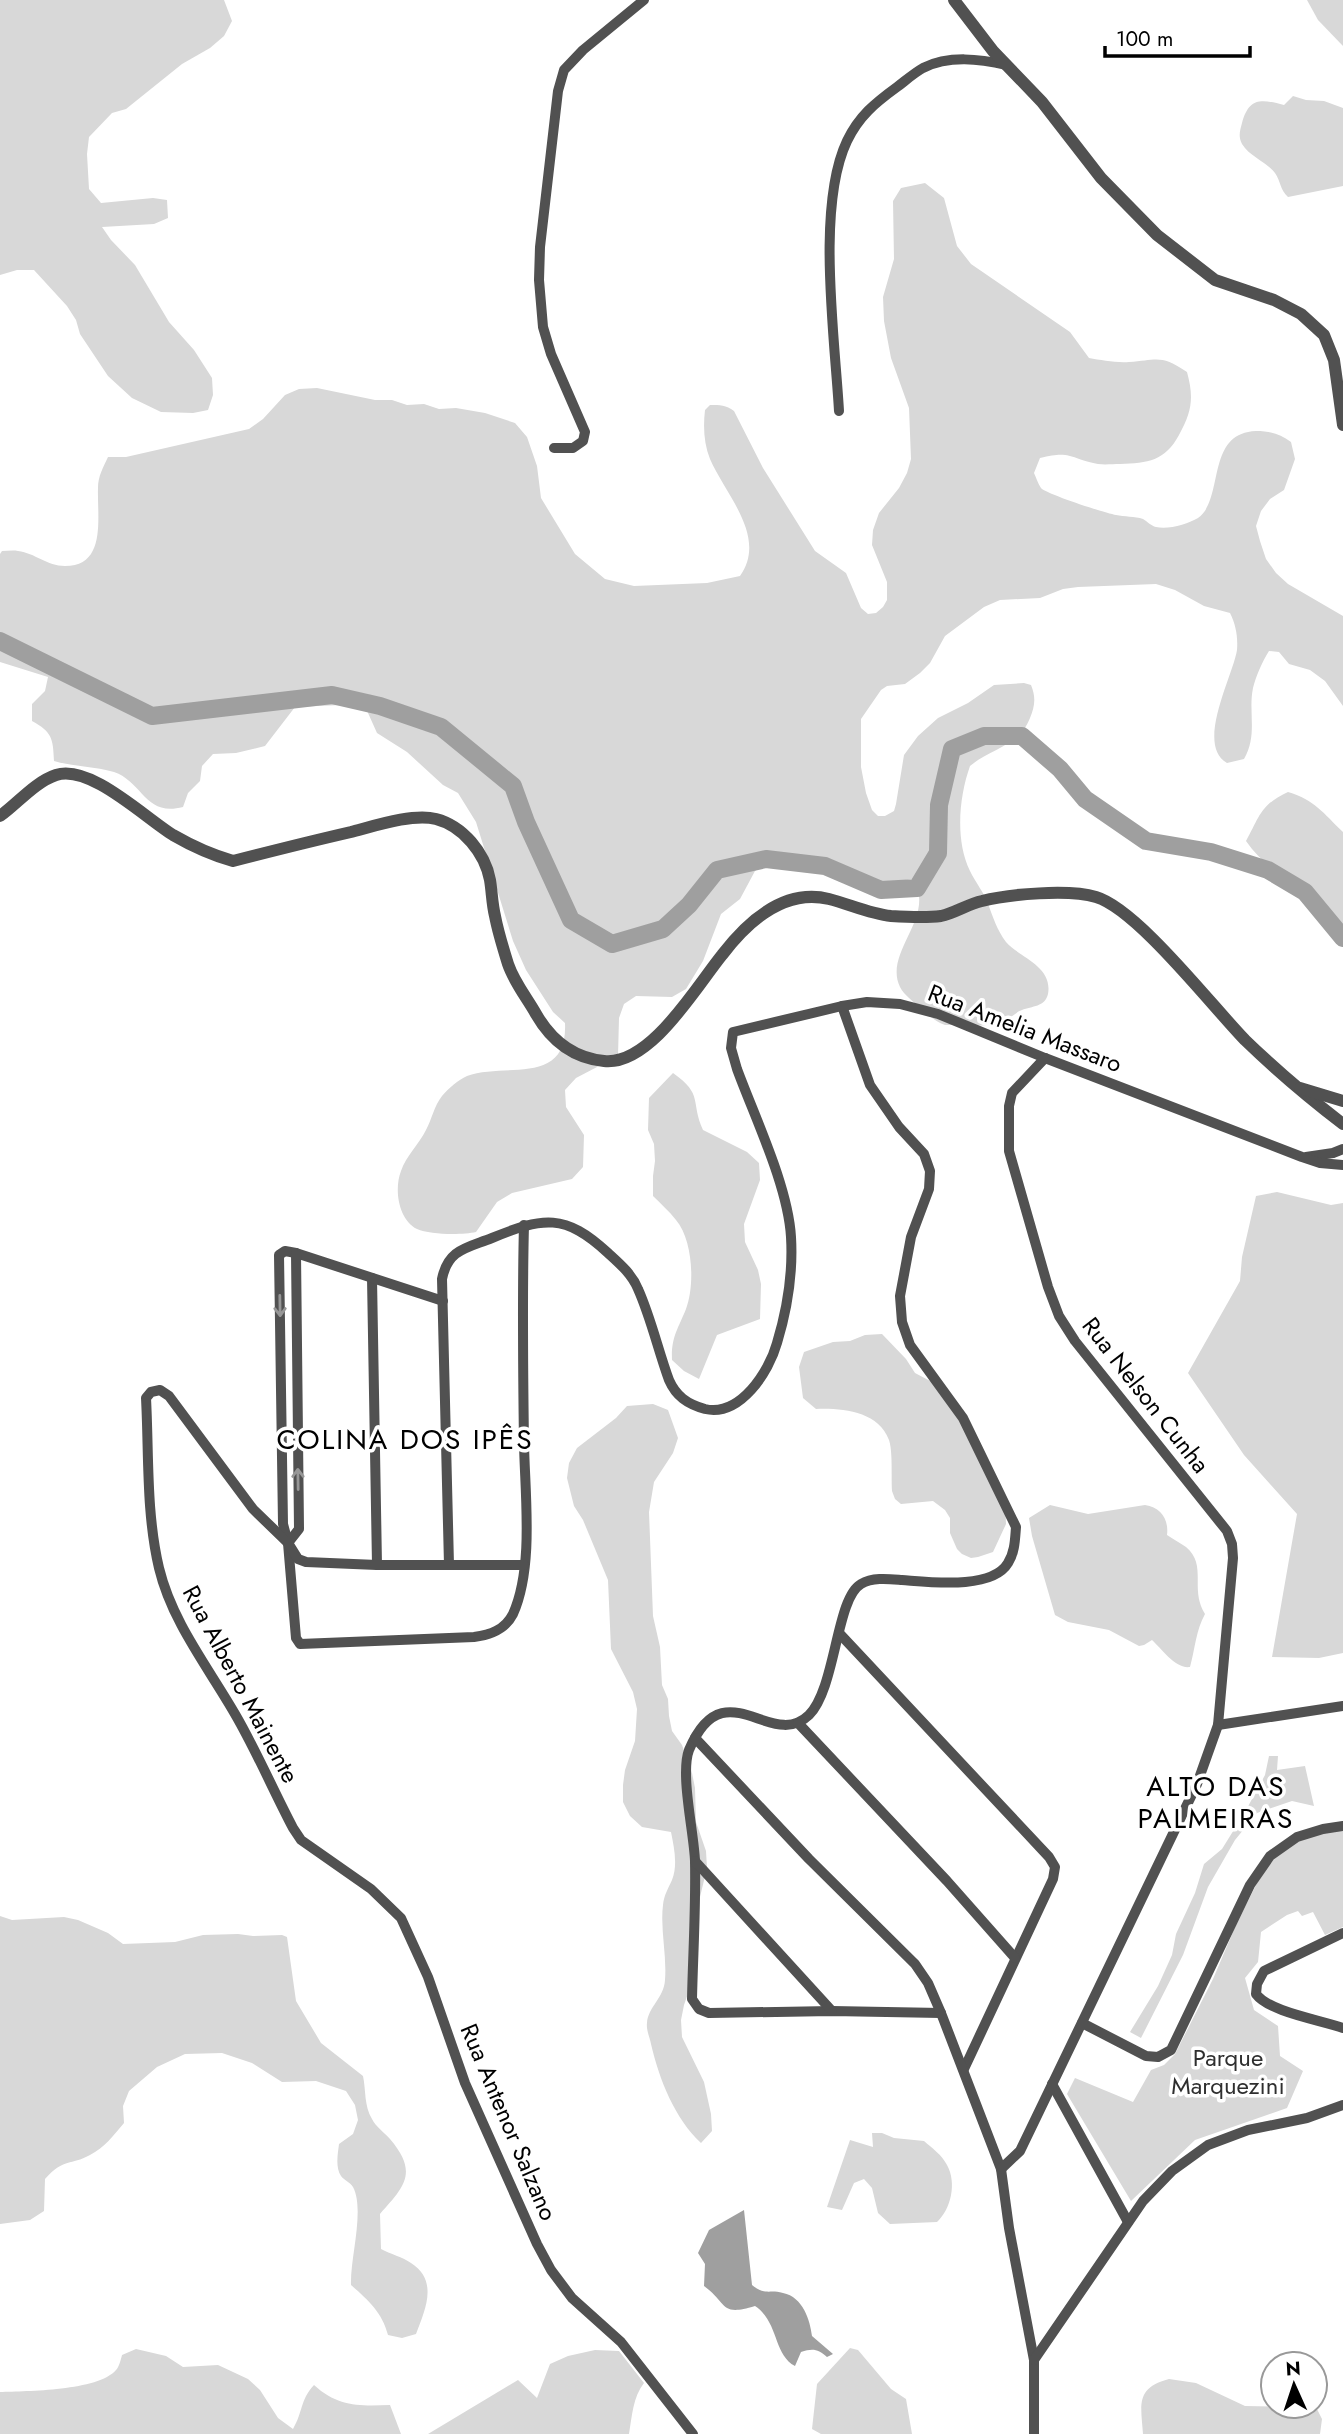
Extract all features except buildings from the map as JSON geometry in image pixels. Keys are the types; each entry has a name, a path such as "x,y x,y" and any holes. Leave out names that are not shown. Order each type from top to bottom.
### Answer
{"street":[{"path":"554,448 573,448 583,441 585,432 542,327 540,247 558,91 564,70 583,50 644,0"},
{"path":"954,0 993,51 1042,102 1101,178 1157,235 1215,281 1274,300 1301,314 1324,335 1334,360 1343,425"},
{"path":"839,411 830,255 835,179 847,141 871,106 924,68 975,58 1007,65"},
{"path":"0,816 37,785 55,775 81,775 100,783 173,835 233,861 390,822 434,818 465,833 484,862 495,919 510,970 542,1024 557,1042 581,1056 606,1062 623,1059 656,1039 749,924 775,905 788,900 806,895 886,916 942,916 981,901 1016,896 1053,893 1096,896 1137,923 1245,1040 1306,1096 1343,1124"},
{"name":"Rua Amelia Massaro","path":"524,1225 555,1222 574,1227 595,1241 623,1267 637,1286 674,1392 687,1402 705,1409 718,1410 731,1407 747,1395 767,1366 777,1344 789,1289 792,1239 789,1211 731,1048 733,1032 842,1006 867,1002 900,1004 938,1014 1302,1157 1320,1163 1343,1165"},
{"path":"842,1006 870,1085 899,1127 924,1154 930,1171 929,1189 911,1237 900,1296 902,1322 910,1345 963,1418 1016,1527 1015,1545 1008,1565 990,1577 965,1583 880,1579 860,1584 850,1597 825,1689 811,1714 799,1723 779,1726 743,1712 725,1712 709,1719 695,1738 688,1754 686,1774 695,1861 692,1999 699,2009 709,2012 941,2013"},
{"name":"Rua Nelson Cunha","path":"1045,1058 1012,1093 1009,1106 1009,1151 1048,1287 1059,1316 1075,1341 1227,1531 1232,1544 1233,1558 1217,1724"},
{"path":"1300,1088 1343,1101"},
{"path":"1302,1157 1343,1149"},
{"path":"443,1301 296,1253 285,1251 279,1255 284,1524 296,1638 303,1644 491,1635 504,1626 512,1615 521,1588 524,1565 524,1225 455,1253 445,1264 443,1301 449,1565"},
{"path":"288,1543 299,1529 296,1253"},
{"path":"372,1278 377,1565"},
{"name":"Rua Alberto Mainente","path":"288,1543 253,1509 169,1396 160,1390 151,1392 146,1398 153,1532 159,1570 181,1623 204,1666 235,1713 293,1828"},
{"path":"288,1543 298,1559 306,1562 524,1565"},
{"path":"839,1633 1049,1857 1055,1867 1053,1879 964,2069"},
{"path":"1001,2169 1020,2151 1197,1784 1217,1724 1343,1706"},
{"path":"799,1723 1016,1958"},
{"path":"695,1738 808,1859 915,1964 929,1983 1001,2169 1009,2228 1034,2360 1034,2434"},
{"path":"1082,2023 1146,2056 1157,2057 1171,2050 1250,1885 1270,1856 1297,1837 1343,1826"},
{"name":"Rua Antenor Salzano","path":"293,1828 301,1840 371,1889 401,1918 428,1977 465,2083 551,2270 572,2298 621,2342 693,2434"},
{"path":"695,1861 832,2011"},
{"path":"1343,1933 1264,1971 1256,1994 1261,2001 1343,2028"},
{"path":"1052,2084 1128,2222"},
{"path":"1034,2360 1143,2201 1172,2171 1209,2145 1248,2130 1307,2118 1343,2105"}],"green space":[{"path":"0,0 224,0 232,21 224,36 210,48 182,64 126,109 112,113 89,137 87,154 89,189 101,203 153,198 167,200 168,218 154,224 102,227 135,265 169,322 194,350 212,378 213,395 208,410 193,413 161,412 132,398 108,376 80,334 76,320 67,306 34,270 17,270 0,275"},
{"path":"1307,0 1343,0 1343,46 1318,20"},
{"path":"1293,96 1324,101 1343,108 1343,186 1288,197 1275,173 1242,144 1242,123 1252,104 1262,101 1284,105"},
{"path":"925,183 944,198 957,246 971,264 1070,332 1089,358 1124,362 1165,360 1187,372 1191,389 1189,411 1174,444 1168,450 1155,459 1139,463 1098,464 1065,455 1040,458 1034,473 1045,491 1100,511 1140,518 1152,526 1172,527 1198,518 1206,509 1222,454 1229,443 1240,435 1256,431 1266,432 1291,442 1295,459 1284,490 1270,499 1261,511 1256,526 1266,559 1276,573 1288,584 1343,616 1343,706 1325,681 1310,670 1289,664 1279,652 1269,651 1253,688 1252,732 1248,750 1244,759 1227,763 1218,754 1214,741 1218,710 1237,650 1236,631 1230,613 1204,606 1175,590 1156,584 1063,589 1040,598 1000,600 984,607 945,636 930,663 920,673 905,684 887,686 881,690 861,719 861,767 872,810 878,816 885,816 894,811 904,755 918,736 938,718 968,703 994,685 1031,685 1034,705 1030,718 1019,735 970,766 963,791 960,818 962,846 970,871 1006,942 1046,976 1048,994 1044,1001 990,1025 945,1025 937,1021 904,993 897,974 898,961 919,907 919,893 913,879 897,881 882,888 856,888 830,876 800,855 776,857 755,871 740,899 721,914 703,961 686,989 672,997 636,996 624,1004 619,1018 618,1056 576,1078 565,1090 566,1107 584,1135 583,1167 572,1179 512,1193 497,1202 476,1232 446,1234 417,1229 405,1218 399,1203 399,1178 442,1096 467,1076 545,1064 556,1056 563,1043 565,1023 553,1012 526,970 513,941 476,822 458,793 443,785 407,752 377,733 364,704 295,707 265,746 236,753 213,754 202,766 200,781 188,793 183,807 170,809 152,803 132,783 114,772 54,761 50,736 32,721 32,704 45,691 48,677 0,662 0,554 2,551 16,551 59,565 78,564 88,558 94,549 98,525 98,484 108,457 126,457 249,429 263,419 285,395 299,389 317,388 375,400 392,400 407,405 424,404 439,409 456,408 485,413 515,423 527,437 537,466 541,498 575,554 605,579 634,586 707,583 740,576 747,561 749,546 741,516 706,447 705,410 710,405 717,405 734,411 763,468 815,551 846,573 861,608 868,614 876,613 887,600 887,582 872,545 873,530 879,513 899,488 911,459 909,408 891,358 884,321 883,297 894,259 893,201 901,188"},
{"path":"1288,792 1312,803 1343,832 1343,928 1333,915 1269,866 1246,841 1266,807"},
{"path":"673,1073 693,1093 703,1130 747,1152 759,1163 760,1180 744,1224 745,1242 758,1270 761,1284 760,1319 717,1335 699,1379 672,1360 674,1339 689,1299 691,1263 682,1229 653,1196 655,1161 654,1144 648,1130 649,1098"},
{"path":"1277,1192 1331,1205 1343,1203 1343,1653 1319,1658 1272,1657 1297,1514 1244,1455 1188,1373 1240,1281 1242,1257 1256,1196"},
{"path":"882,1334 906,1359 915,1373 934,1383 951,1406 1005,1501 1006,1524 993,1552 971,1558 962,1554 950,1533 950,1518 945,1510 933,1501 901,1504 895,1499 892,1491 889,1440 877,1423 858,1413 816,1409 803,1398 799,1367 804,1352 833,1342"},
{"path":"653,1404 668,1410 678,1438 673,1453 654,1482 649,1512 653,1616 660,1647 662,1685 668,1699 672,1731 682,1745 692,1773 696,1822 706,1851 707,1868 700,1897 694,1976 681,2020 682,2037 704,2082 711,2114 712,2131 701,2143 683,2122 669,2098 647,2028 648,2017 662,1992 665,1980 662,1914 664,1898 675,1868 671,1832 642,1827 630,1816 623,1802 625,1770 635,1741 637,1709 633,1692 611,1649 608,1580 583,1520 574,1506 567,1478 569,1463 577,1448 616,1418 627,1406"},
{"path":"1050,1505 1088,1514 1145,1505 1160,1511 1167,1524 1167,1535 1186,1547 1196,1562 1198,1595 1205,1614 1190,1667 1174,1662 1152,1640 1139,1646 1109,1630 1068,1622 1055,1615 1029,1518"},
{"path":"1269,1756 1278,1756 1277,1770 1305,1766 1314,1806 1292,1801 1257,1813 1235,1840 1208,1887 1183,1955 1141,2038 1130,2032 1158,1986 1172,1955 1176,1934 1195,1893 1204,1864 1222,1849 1245,1812 1265,1775"},
{"name":"Parque Marquezini","path":"1343,1828 1343,1927 1325,1935 1313,1912 1302,1916 1298,1911 1287,1915 1261,1932 1258,1962 1245,1978 1254,2010 1278,2026 1280,2056 1303,2071 1287,2108 1195,2140 1131,2201 1067,2094 1075,2078 1133,2102 1151,2070 1164,2065 1175,2054 1258,1881 1273,1858 1298,1839"},
{"path":"0,1916 12,1920 64,1917 78,1920 108,1933 123,1944 175,1942 203,1935 287,1937 296,2001 321,2043 363,2076 369,2114 404,2161 405,2179 396,2196 380,2214 381,2249 411,2263 425,2278 426,2306 416,2334 402,2338 388,2335 378,2313 351,2285 358,2208 353,2187 341,2176 337,2160 339,2144 353,2134 358,2120 355,2105 346,2091 316,2081 282,2082 252,2063 222,2053 185,2054 157,2067 129,2091 123,2106 124,2123 100,2149 63,2165 45,2179 44,2211 30,2220 0,2224"},
{"path":"872,2133 924,2141 945,2161 952,2188 946,2210 937,2222 890,2224 878,2213 872,2188 864,2179 854,2183 842,2210 827,2207 850,2140 873,2147"},
{"path":"850,2348 858,2350 891,2389 906,2399 912,2434 821,2434 812,2429 817,2384"},
{"path":"136,2349 166,2356 183,2367 218,2365 248,2379 260,2390 278,2418 293,2429 306,2396 314,2385 332,2398 349,2404 390,2405 401,2434 0,2434 0,2392 44,2390 94,2382 116,2370 122,2355"},
{"path":"595,2350 619,2351 644,2383 635,2401 629,2434 428,2434 518,2380 537,2398 550,2364 568,2356"},
{"path":"1169,2379 1196,2383 1245,2406 1259,2406 1259,2420 1322,2420 1320,2434 1143,2434 1142,2399 1150,2387"}],"shaded area":[{"path":"744,2210 752,2285 796,2299 807,2316 812,2336 833,2354 827,2357 815,2350 801,2352 795,2366 783,2354 763,2313 755,2306 729,2309 704,2286 705,2264 698,2253 709,2230"}],"waterway":[{"path":"0,641 152,716 332,695 380,706 441,727 513,786 526,822 571,920 612,944 663,929 689,905 717,870 766,859 825,866 881,890 917,888 938,853 939,805 952,749 984,736 1022,736 1060,769 1085,799 1146,841 1211,852 1268,870 1305,892 1343,938"}],"district":[{"name":"COLINA DOS IPÊS","path":"405,1439"},
{"name":"ALTO DAS PALMEIRAS","path":"1216,1802"}]}
